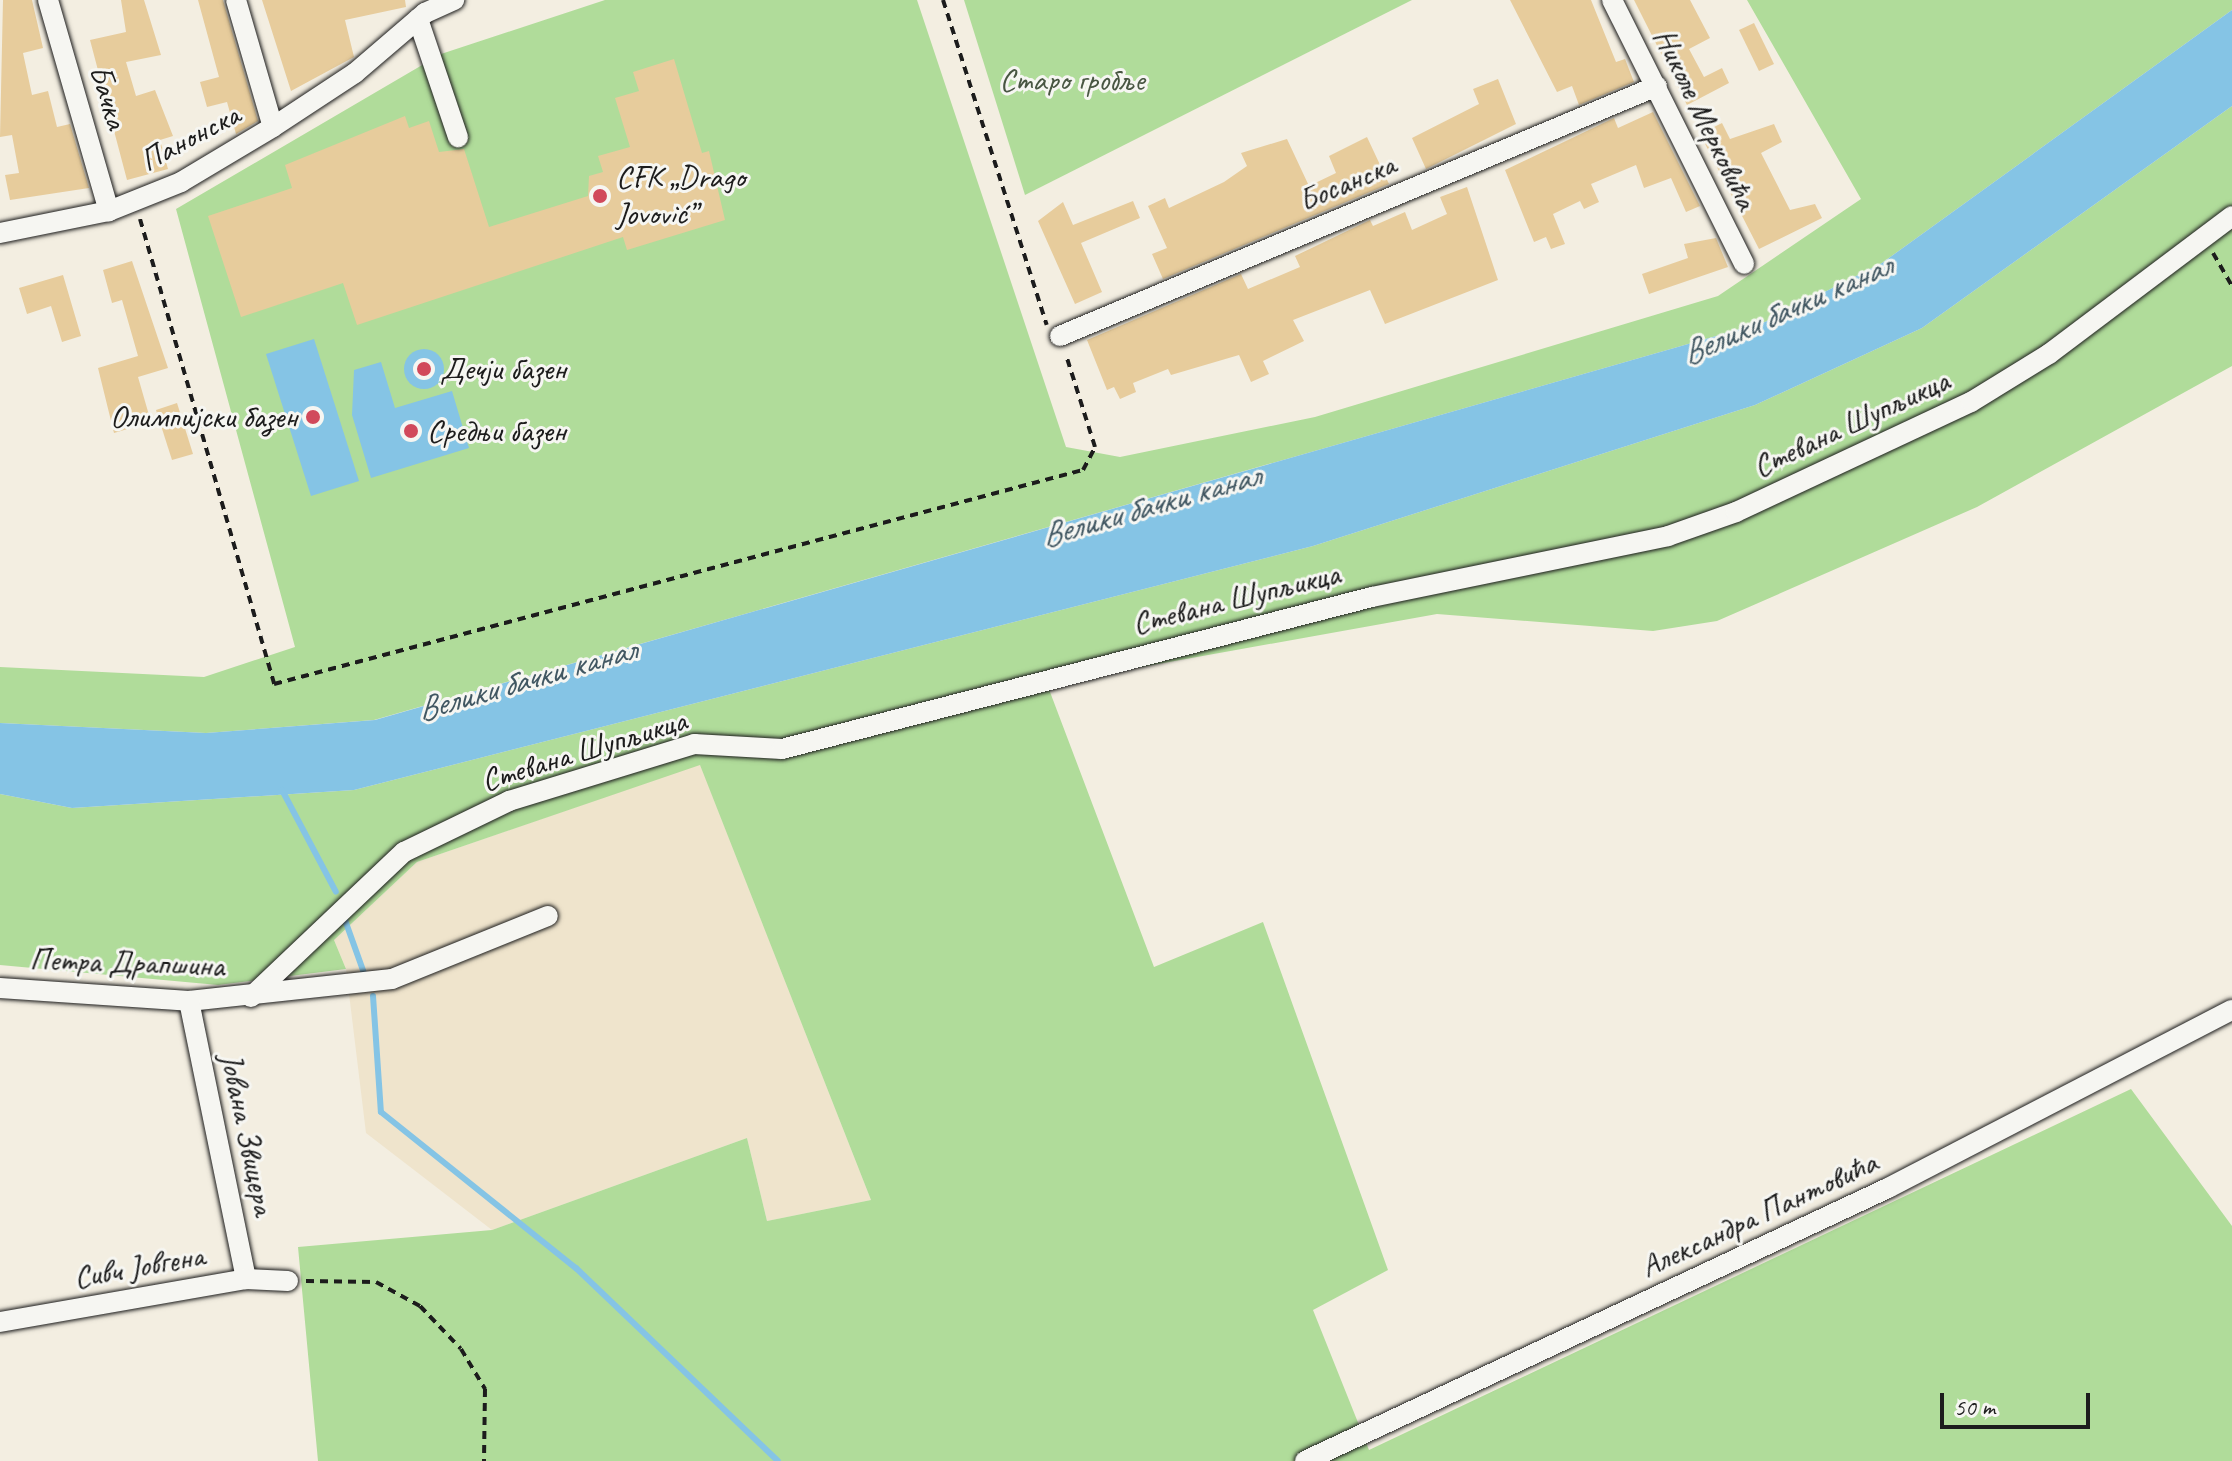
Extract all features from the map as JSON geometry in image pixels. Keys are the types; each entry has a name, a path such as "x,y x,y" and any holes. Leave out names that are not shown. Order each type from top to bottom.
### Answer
{"street":[{"name":"Бачка","path":"48,0 109,211"},
{"name":"Панонска","path":"236,0 273,127"},
{"name":"Панонска","path":"0,233 109,211 135,202 273,127 422,11 454,0"},
{"name":"Николе Мерковића","path":"1612,0 1744,264"},
{"path":"422,11 458,137"},
{"name":"Босанска","path":"1060,336 1657,86"},
{"name":"Стевана Шупљикца","path":"251,997 404,852 509,801 694,744 782,749 1372,597 1668,536 1971,402 2049,354 2232,216"},
{"name":"Петра Драпшина","path":"0,988 189,1001 251,997 392,979 548,916"},
{"name":"Јована Звицера","path":"189,1001 246,1279"},
{"name":"Александра Пантовића","path":"1305,1461 1888,1188 2232,1010"},
{"name":"Сивч Јовгена","path":"0,1322 246,1279 288,1281"}],"path":[{"path":"135,202 274,684 1083,470 1095,447 1060,336 1040,319 943,0"},
{"path":"2203,238 2232,286"},
{"path":"288,1281 376,1282 420,1306 461,1349 485,1389 484,1461"}],"shaded area":[{"path":"700,764 871,1200 767,1221 747,1138 492,1230 366,1133 346,969 334,940 417,862"}],"green space":[{"path":"605,0 917,0 1066,447 1120,457 1315,417 1718,296 1861,199 1747,0 2232,0 2232,10 1882,263 1765,322 374,720 206,733 0,723 0,667 204,677 295,647 176,209 441,54"},
{"name":"Старо гробље","path":"964,0 1412,0 1025,195"},
{"path":"2232,106 2232,366 1977,507 1717,621 1653,631 1437,614 1047,684 1154,967 1263,922 1388,1270 1313,1310 1369,1450 2131,1089 2232,1226 2232,1461 318,1461 298,1247 492,1230 747,1138 767,1221 871,1200 700,765 417,862 334,940 346,969 218,985 0,965 0,794 72,808 354,790 1313,546 1755,405 1922,328"}],"water":[{"name":"Велики бачки канал","path":"2232,10 2232,106 1922,328 1755,405 1313,546 354,790 72,808 0,794 0,723 206,733 375,720 1765,322 1882,263"},
{"name":"Олимпијски базен","path":"314,339 359,481 311,496 266,354"},
{"name":"Дечји базен","path":"424,349 438,355 444,369 438,383 424,389 410,383 404,369 410,355"},
{"name":"Средњи базен","path":"381,362 395,408 452,391 469,448 371,478 352,415 354,370"}],"building":[{"path":"3,0 32,0 43,48 23,53 32,95 48,91 57,127 70,124 89,188 10,200 5,175 19,173 12,135 0,137"},
{"path":"121,0 144,0 161,55 126,62 136,96 155,90 173,136 160,140 168,169 127,180 90,40 126,32"},
{"path":"198,0 223,0 258,121 236,134 227,102 207,107 200,82 219,77"},
{"path":"262,0 405,0 406,7 345,20 354,57 291,91"},
{"path":"1510,0 1591,0 1616,62 1625,59 1634,82 1579,105 1572,86 1557,92"},
{"path":"1634,0 1690,0 1710,38 1689,49 1704,77 1722,68 1729,83 1687,105"},
{"path":"1754,23 1774,64 1759,71 1739,30"},
{"path":"674,59 702,153 709,151 725,220 627,250 623,237 357,325 343,283 241,317 208,216 292,188 285,165 405,116 409,128 429,121 439,152 464,149 489,227 588,196 589,176 603,172 598,156 630,147 615,98 639,91 633,72"},
{"path":"1498,79 1516,124 1426,169 1412,138 1479,104 1473,89"},
{"path":"1653,112 1700,206 1686,212 1671,178 1644,188 1636,165 1591,184 1599,202 1584,209 1580,201 1553,214 1565,244 1551,249 1546,237 1534,242 1505,170 1614,118 1618,128"},
{"path":"1722,123 1730,139 1774,124 1782,142 1761,153 1790,210 1815,204 1822,218 1759,249 1700,134"},
{"path":"1367,137 1389,184 1163,279 1152,254 1167,248 1148,206 1165,198 1169,208 1224,182 1247,166 1241,153 1287,139 1309,186 1336,173 1329,156"},
{"path":"1467,187 1498,280 1385,324 1370,290 1293,320 1304,341 1263,361 1269,374 1251,382 1239,355 1171,375 1168,369 1133,383 1136,392 1120,399 1114,387 1107,390 1087,340 1241,274 1248,289 1300,267 1295,256 1370,220 1373,226 1405,212 1412,230 1447,214 1440,197"},
{"path":"1133,201 1140,218 1081,243 1102,292 1075,304 1038,221 1063,202 1073,225"},
{"path":"1716,238 1728,267 1649,294 1642,274 1688,258 1684,244"},
{"path":"132,261 168,368 138,377 151,422 114,433 98,368 138,356 122,300 112,303 103,270"},
{"path":"63,275 81,336 62,342 51,306 27,314 19,288"},
{"path":"177,403 193,454 172,460 156,410"}],"waterway":[{"path":"282,790 336,892"},
{"path":"345,920 364,973"},
{"path":"373,996 381,1112 576,1268 778,1461"}],"place":[{"name":"CFK „Drago Jovović”","path":"600,196"},
{"name":"Дечји базен","path":"424,369"},
{"name":"Олимпијски базен","path":"313,417"},
{"name":"Средњи базен","path":"411,431"}]}
